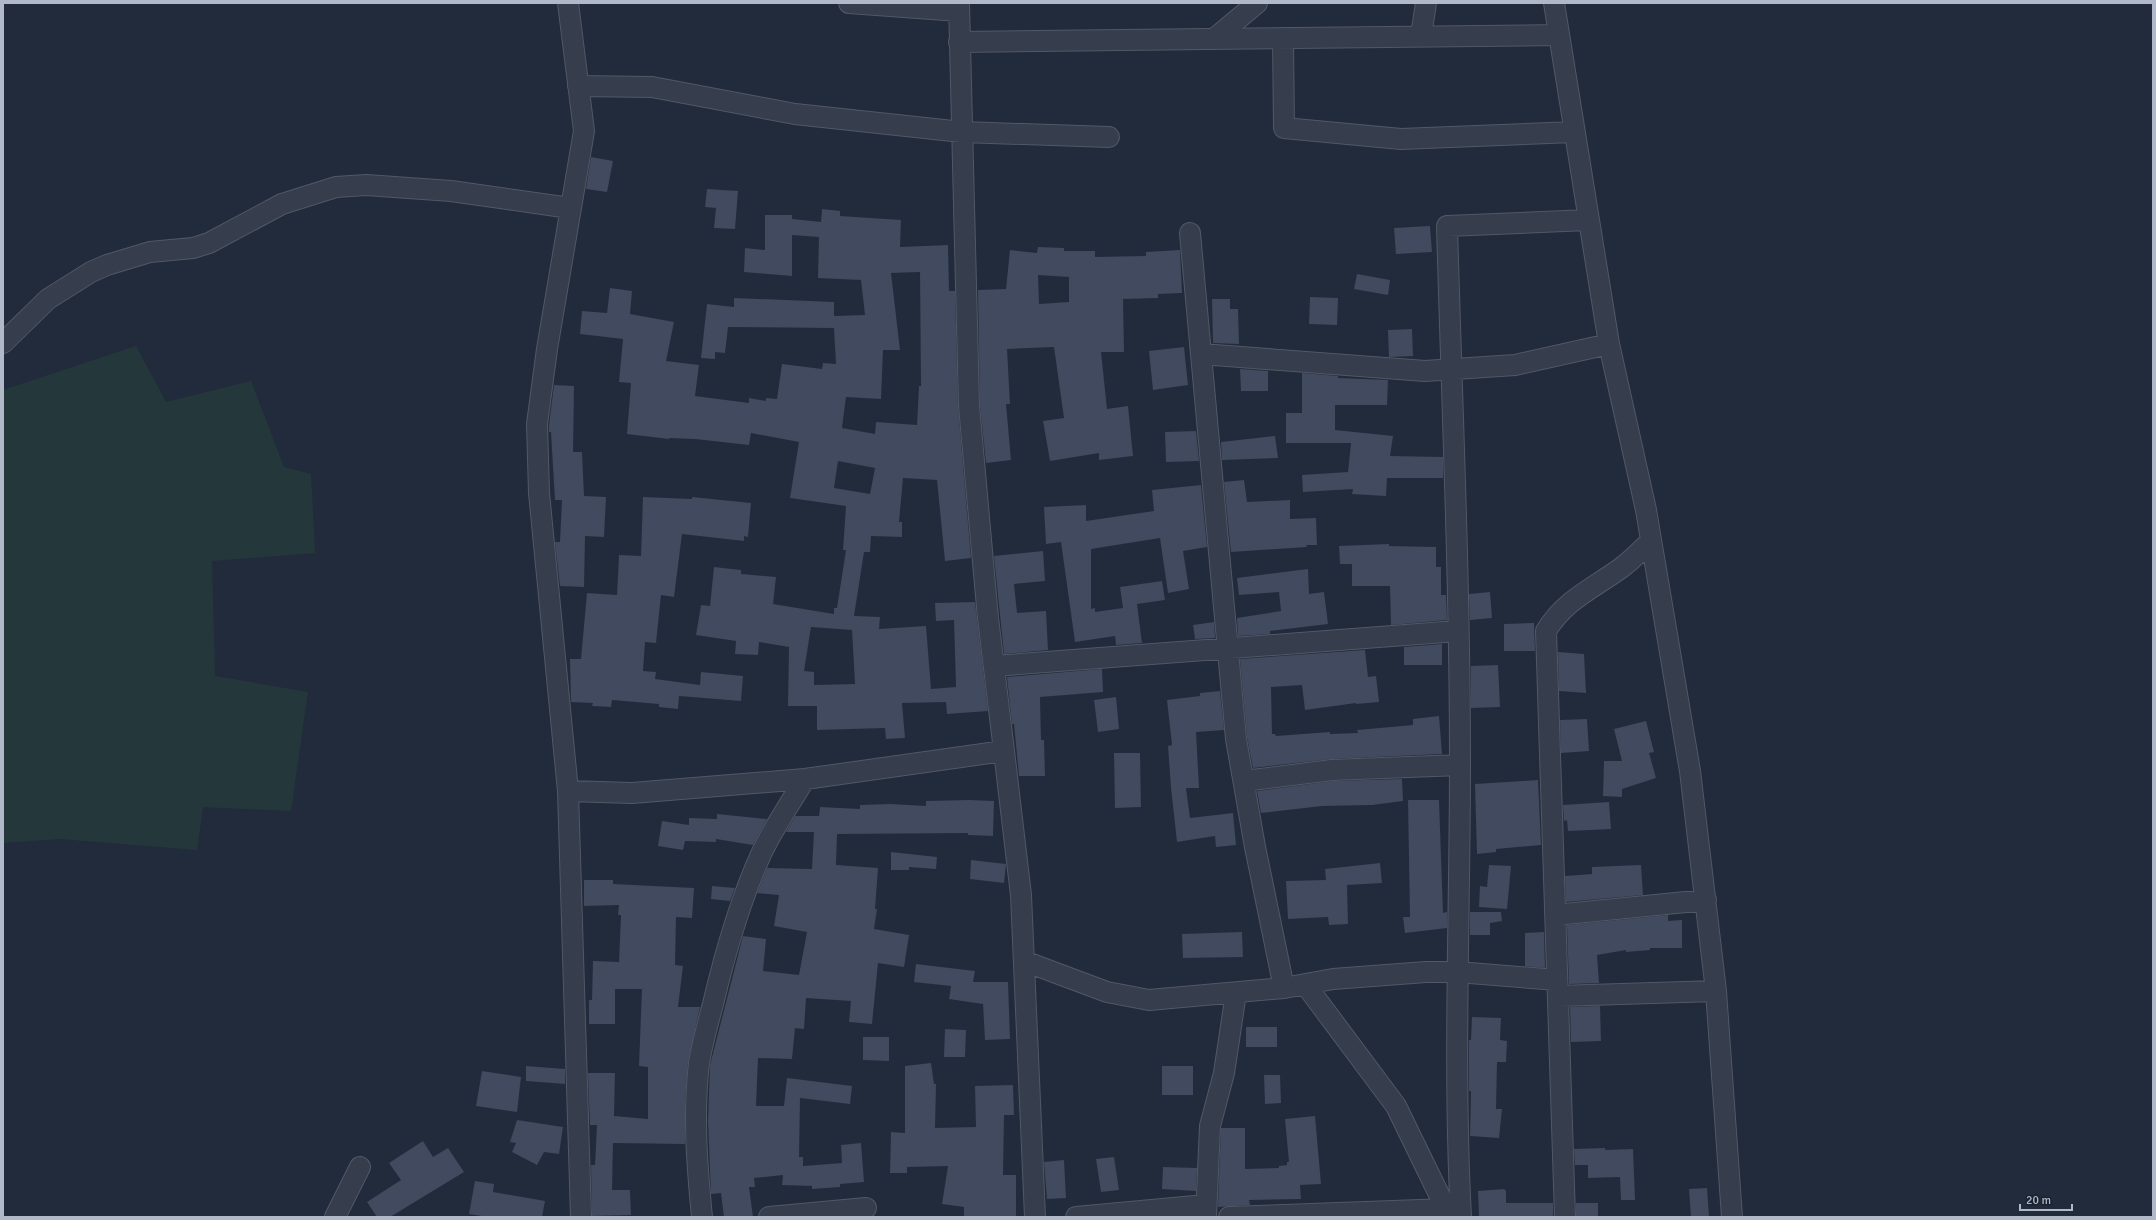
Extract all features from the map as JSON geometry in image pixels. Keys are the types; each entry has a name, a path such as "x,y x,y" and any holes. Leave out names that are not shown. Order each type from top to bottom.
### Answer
{"street":[{"path":"568,3 584,131 547,349 537,424 540,493 568,791 581,1217"},
{"path":"849,3 959,7 969,406 994,666 1021,895 1034,1217"},
{"path":"1214,39 1257,3"},
{"path":"1421,36 1426,3"},
{"path":"1554,3 1609,344 1651,541 1690,771 1716,991 1732,1217"},
{"path":"960,42 1559,35"},
{"path":"1283,38 1284,128 1401,139 1574,132"},
{"path":"578,86 652,87 795,114 962,132 1109,137"},
{"path":"3,343 48,299 91,272 107,265 150,252 193,248 209,243 282,204 336,187 366,185 452,191 570,208"},
{"path":"1453,1214 1457,1146 1457,972 1460,765 1448,226 1588,220"},
{"path":"1190,233 1236,739 1284,988"},
{"path":"1201,354 1426,371 1515,365 1609,344"},
{"path":"1565,1217 1546,631 1557,614 1570,602 1623,566 1651,541"},
{"path":"994,666 1458,631"},
{"path":"568,791 632,793 805,779 1004,751"},
{"path":"1244,781 1332,770 1460,765"},
{"path":"702,1217 697,1171 697,1107 700,1062 709,1020 729,945 762,853 775,827 805,779"},
{"path":"1556,915 1706,900"},
{"path":"1024,961 1107,992 1149,1000 1284,988 1333,979 1426,972 1457,972 1558,988 1716,991"},
{"path":"1305,984 1396,1106 1453,1214"},
{"path":"1076,1217 1206,1211 1210,1126 1224,1074 1236,993"},
{"path":"335,1217 360,1168"},
{"path":"769,1217 844,1213 866,1208"},
{"path":"1229,1217 1453,1214"}],"green space":[{"path":"136,346 166,402 251,381 284,467 311,474 315,553 212,561 215,676 308,692 291,811 203,807 197,850 60,839 3,843 3,390"}],"building":[{"path":"591,157 613,161 607,192 586,189"},
{"path":"707,189 738,191 735,229 714,228 716,208 705,207"},
{"path":"822,209 840,211 840,216 901,220 900,247 948,245 949,291 955,291 958,407 971,558 945,561 937,480 903,478 899,522 902,522 902,537 871,536 870,552 864,552 854,616 880,617 879,629 926,626 931,689 956,687 954,620 936,621 935,603 975,602 988,711 947,714 946,702 902,703 905,738 886,739 885,728 817,730 817,706 788,706 789,647 759,642 758,655 735,654 736,641 696,635 701,605 710,606 714,567 741,570 741,574 776,577 773,604 834,614 834,608 837,608 846,550 843,550 846,506 790,498 799,442 751,433 749,445 695,439 669,439 627,434 631,383 619,382 623,339 580,334 582,311 607,313 610,288 632,291 630,314 674,322 666,361 699,365 695,396 749,403 749,398 766,401 766,398 777,399 782,364 822,369 823,363 836,364 834,328 728,327 725,353 715,352 715,359 701,358 707,304 734,307 734,298 834,302 834,316 865,315 861,280 818,278 819,237 792,235 792,276 744,272 745,248 765,250 765,215 792,215 792,219 821,222","holes":["920,272 921,386 919,386 917,425 876,422 875,434 842,428 846,397 881,399 883,350 900,350 891,273","838,461 875,468 870,494 834,488","811,627 852,630 855,684 814,685 814,672 804,671"]},
{"path":"1430,226 1432,252 1396,254 1394,228"},
{"path":"1038,247 1064,248 1064,251 1095,251 1095,257 1146,256 1146,252 1180,250 1182,293 1158,294 1158,298 1123,299 1124,352 1101,352 1107,409 1128,406 1133,456 1099,460 1099,453 1050,461 1043,421 1064,418 1054,347 1007,349 1010,404 1006,404 1011,460 986,463 980,405 978,290 1006,289 1010,250 1037,253","holes":["1038,275 1069,277 1069,302 1039,304"]},
{"path":"1357,274 1390,280 1388,295 1354,289"},
{"path":"1310,297 1338,298 1337,325 1309,324"},
{"path":"1212,299 1230,299 1230,309 1238,309 1239,344 1213,343"},
{"path":"1412,329 1413,356 1389,357 1388,330"},
{"path":"1184,347 1188,385 1153,390 1149,351"},
{"path":"1240,369 1268,371 1268,391 1241,391"},
{"path":"1302,373 1338,376 1338,378 1388,380 1387,405 1335,405 1335,430 1393,436 1390,456 1443,457 1443,478 1387,478 1386,496 1352,494 1353,489 1303,492 1302,475 1348,472 1351,443 1286,443 1286,413 1302,413"},
{"path":"554,385 574,386 573,452 582,452 584,496 606,497 604,537 585,536 584,587 560,586 555,542 560,542 562,500 555,500 551,432 549,432"},
{"path":"1196,431 1199,461 1166,462 1165,432"},
{"path":"1275,436 1278,458 1222,460 1221,442"},
{"path":"1244,480 1247,502 1290,500 1290,519 1316,518 1317,545 1231,552 1224,482"},
{"path":"1201,485 1207,547 1183,551 1189,589 1168,593 1160,538 1091,549 1091,609 1095,608 1095,612 1123,608 1120,587 1162,581 1165,600 1137,604 1142,643 1116,645 1115,636 1075,642 1061,542 1046,544 1044,507 1086,505 1086,521 1154,511 1152,490"},
{"path":"643,497 692,499 692,497 751,503 748,537 744,536 744,541 682,534 674,597 661,595 656,643 645,642 643,671 656,672 655,679 700,685 701,672 743,676 741,701 679,696 678,709 659,707 659,704 612,700 611,707 592,706 593,703 571,702 570,659 581,659 587,593 617,595 619,555 641,556"},
{"path":"1389,544 1389,546 1436,547 1436,567 1441,567 1441,595 1446,595 1447,620 1391,625 1390,586 1352,586 1352,564 1340,564 1339,546"},
{"path":"1043,551 1045,581 1014,584 1017,613 1046,611 1048,650 1004,654 994,556"},
{"path":"1308,569 1309,594 1324,592 1328,624 1270,631 1270,634 1238,636 1237,618 1281,611 1279,592 1239,595 1237,578"},
{"path":"1490,592 1492,618 1470,620 1469,594"},
{"path":"1214,622 1215,638 1195,639 1193,625"},
{"path":"1534,623 1535,651 1504,651 1504,624"},
{"path":"1442,644 1442,665 1404,665 1404,647"},
{"path":"1365,650 1368,677 1376,676 1379,702 1356,703 1305,710 1302,685 1271,687 1272,734 1275,734 1276,736 1330,732 1330,734 1358,733 1357,730 1413,725 1413,719 1439,716 1442,754 1331,759 1253,768 1247,737 1240,659"},
{"path":"1558,652 1584,654 1586,693 1559,691"},
{"path":"1498,665 1500,707 1471,708 1471,666"},
{"path":"1102,669 1103,692 1040,697 1041,740 1044,740 1045,776 1019,776 1014,724 1012,724 1007,677"},
{"path":"1220,691 1224,730 1196,732 1199,788 1186,788 1190,818 1233,813 1236,845 1216,847 1215,836 1177,842 1168,746 1172,745 1167,700 1200,696 1200,693"},
{"path":"1116,697 1119,729 1098,732 1094,700"},
{"path":"1587,719 1589,751 1561,753 1560,720"},
{"path":"1646,721 1654,752 1649,753 1656,778 1622,789 1622,797 1603,796 1604,761 1622,761 1614,729"},
{"path":"1114,753 1140,753 1141,807 1115,808"},
{"path":"1402,779 1403,801 1372,805 1322,806 1261,813 1257,791 1333,781"},
{"path":"1538,780 1541,845 1496,849 1496,852 1477,854 1475,784"},
{"path":"1408,800 1439,800 1443,913 1447,912 1447,928 1405,933 1403,917 1410,917"},
{"path":"926,801 994,801 993,836 968,835 968,833 837,834 836,865 878,868 875,909 877,909 874,929 909,935 904,967 878,963 872,1024 849,1022 851,1001 806,998 804,1029 795,1028 792,1059 758,1058 756,1106 784,1106 787,1078 852,1086 850,1104 800,1098 799,1157 803,1157 803,1166 842,1163 841,1145 861,1143 864,1182 840,1184 840,1187 812,1189 812,1186 782,1185 783,1175 754,1178 755,1187 749,1187 753,1217 724,1217 721,1193 711,1194 708,1121 710,1065 743,936 766,939 763,971 799,975 807,932 774,926 779,895 757,893 767,868 812,869 814,832 786,832 795,816 819,816 820,807 860,809 860,805 890,804 926,806"},
{"path":"1609,802 1611,829 1568,831 1567,820 1564,821 1563,805"},
{"path":"717,814 767,819 753,845 716,839 716,842 685,841 683,850 658,846 662,821 689,825 689,818 717,819"},
{"path":"891,852 937,857 936,869 909,867 909,870 891,870"},
{"path":"971,860 1006,864 1004,883 970,879"},
{"path":"1380,863 1382,883 1347,885 1348,924 1329,925 1328,917 1288,919 1286,881 1326,880 1325,869"},
{"path":"1489,865 1511,866 1507,909 1479,907 1480,886 1487,887"},
{"path":"1641,865 1643,895 1566,902 1565,876 1592,874 1592,867"},
{"path":"584,880 613,880 613,884 694,888 692,918 676,917 675,965 683,966 678,1007 700,1007 688,1062 685,1101 685,1144 613,1143 612,1190 630,1190 631,1215 592,1216 591,1165 595,1165 597,1125 590,1125 588,1073 615,1073 614,1116 648,1119 648,1067 639,1066 642,989 615,989 615,1024 589,1024 589,1000 592,1000 593,961 619,962 621,915 618,915 619,905 584,906"},
{"path":"712,886 735,888 730,901 711,899"},
{"path":"1470,912 1501,912 1502,921 1490,923 1490,935 1470,935"},
{"path":"1668,915 1668,921 1682,920 1682,948 1650,948 1650,950 1626,952 1626,950 1597,955 1599,983 1569,984 1567,925"},
{"path":"1242,932 1243,957 1183,958 1182,934"},
{"path":"1544,932 1545,968 1525,966 1525,933"},
{"path":"916,964 975,971 973,982 1008,982 1010,1039 985,1040 983,1004 949,999 951,986 914,982"},
{"path":"1600,1006 1601,1041 1571,1042 1570,1007"},
{"path":"1472,1017 1501,1018 1500,1040 1507,1041 1506,1062 1497,1062 1496,1109 1502,1109 1499,1138 1470,1136 1471,1091 1469,1091 1469,1040 1471,1040"},
{"path":"1246,1027 1277,1027 1277,1047 1246,1047"},
{"path":"945,1029 966,1030 965,1057 944,1057"},
{"path":"863,1037 889,1037 889,1061 863,1060"},
{"path":"931,1063 934,1084 936,1084 935,1128 976,1127 975,1086 1013,1085 1014,1115 1004,1115 1003,1175 1016,1175 1016,1217 964,1217 964,1207 942,1204 948,1166 907,1167 907,1173 890,1173 891,1132 905,1133 905,1066"},
{"path":"526,1066 565,1069 565,1084 526,1081"},
{"path":"1162,1066 1193,1066 1193,1095 1162,1095"},
{"path":"482,1071 521,1077 517,1112 476,1106"},
{"path":"1264,1075 1280,1075 1281,1103 1265,1104"},
{"path":"1315,1116 1321,1184 1300,1185 1301,1199 1249,1200 1250,1205 1218,1207 1221,1128 1245,1128 1245,1169 1279,1168 1279,1166 1287,1165 1287,1162 1289,1162 1285,1119"},
{"path":"517,1120 563,1127 559,1154 544,1152 537,1165 512,1152 516,1143 510,1142"},
{"path":"423,1141 433,1157 448,1148 464,1172 390,1217 377,1217 367,1202 401,1180 389,1163"},
{"path":"1605,1148 1605,1150 1633,1149 1635,1200 1621,1200 1620,1177 1588,1178 1588,1165 1575,1165 1574,1149"},
{"path":"1114,1157 1119,1190 1101,1192 1096,1159"},
{"path":"1064,1160 1066,1198 1047,1199 1044,1162"},
{"path":"1163,1167 1197,1168 1196,1191 1162,1189"},
{"path":"475,1181 494,1184 493,1192 545,1201 542,1217 488,1217 469,1214"},
{"path":"1707,1188 1709,1217 1691,1217 1689,1189"},
{"path":"1504,1189 1506,1191 1506,1203 1553,1203 1553,1217 1479,1217 1478,1191"},
{"path":"1576,1203 1598,1203 1598,1217 1576,1217"}]}
